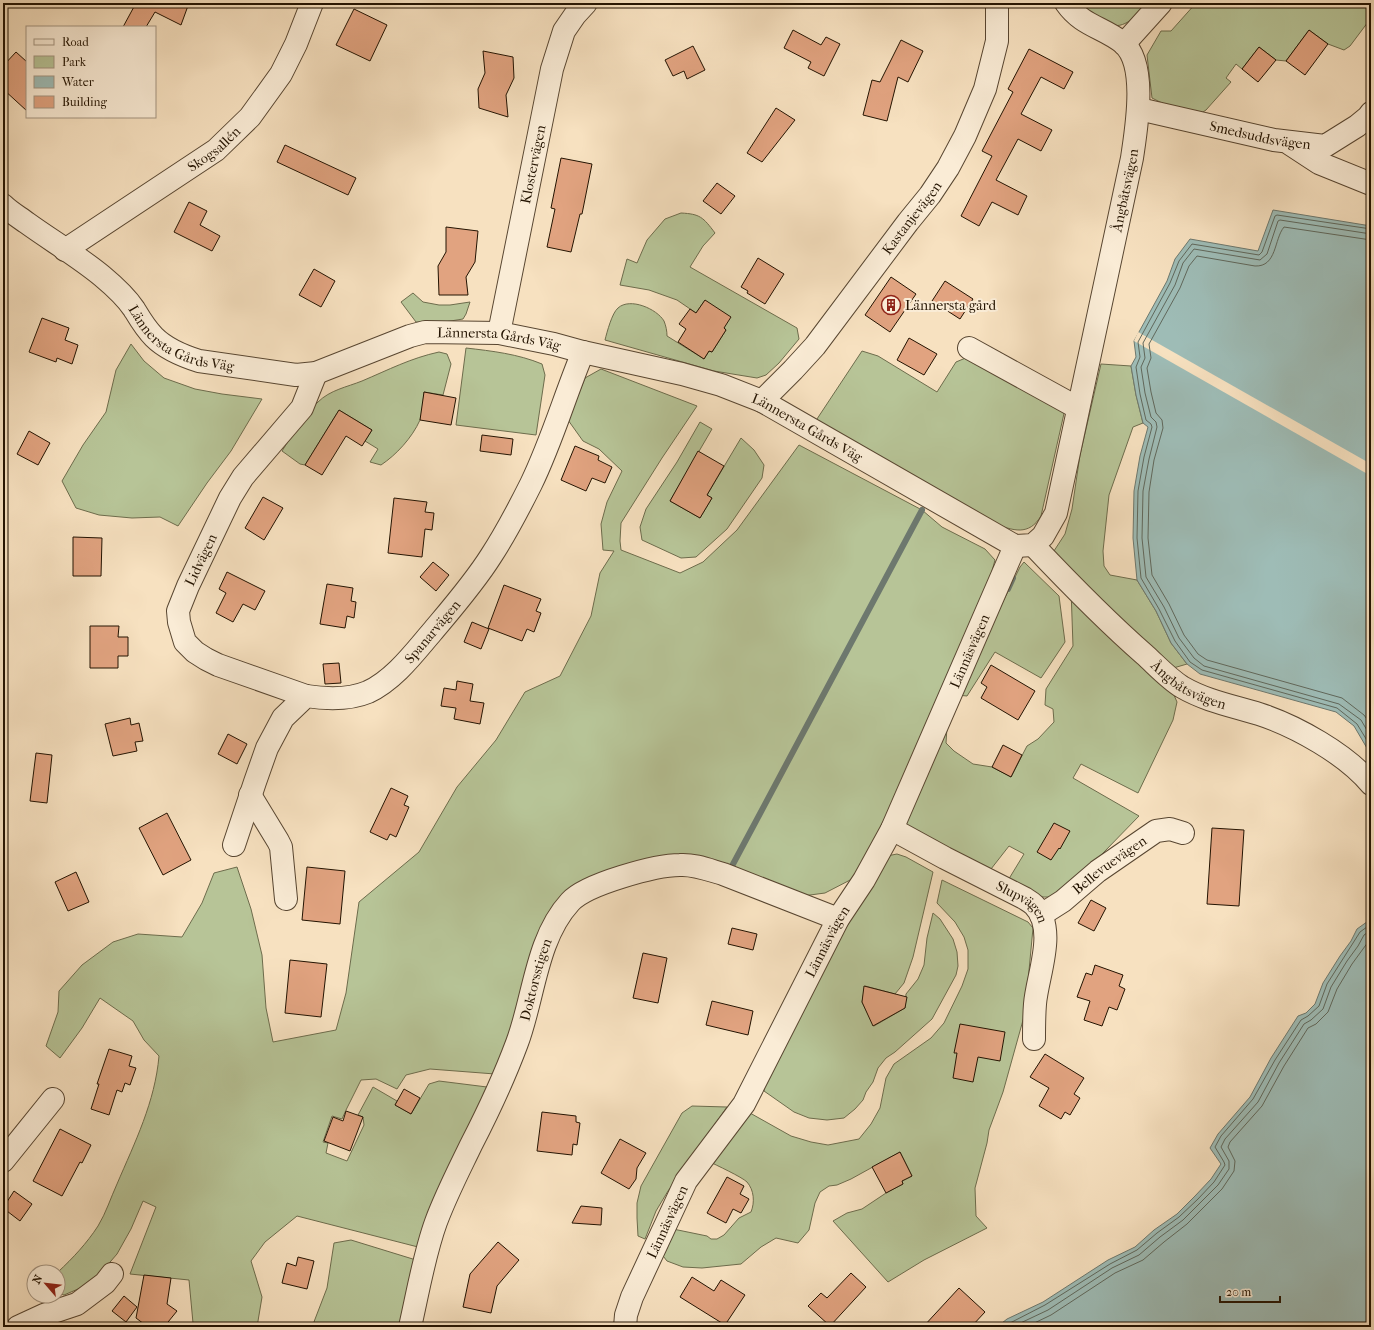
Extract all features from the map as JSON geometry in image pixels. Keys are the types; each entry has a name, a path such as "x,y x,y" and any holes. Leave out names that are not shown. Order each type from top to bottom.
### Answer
{"street":[{"name":"Skogsallén","path":"65,250 216,150 250,117 281,74 296,44 312,3"},
{"name":"Klostervägen","path":"499,333 552,70 564,31 574,15 586,3"},
{"name":"Kastanjevägen","path":"762,401 815,346 930,195 948,168 985,89 997,41 997,3"},
{"path":"1066,3 1077,16 1085,22 1124,44 1161,3"},
{"name":"Ångbåtsvägen","path":"1124,44 1130,52 1136,69 1138,82 1139,109 1132,158 1056,513 1042,536 1024,546 1181,686 1201,697 1260,714 1313,738 1347,761 1362,773 1371,784"},
{"name":"Smedsuddsvägen","path":"1139,109 1288,142 1325,146 1357,126 1371,113"},
{"path":"1288,142 1319,163 1371,184"},
{"name":"Lännersta Gårds Väg","path":"3,204 82,261 121,293 154,337 173,350 199,361 296,374 316,374 410,336 425,332 499,333 554,344 682,374 721,385 762,401 1024,546"},
{"path":"969,348 1078,408"},
{"name":"Spanarvägen","path":"306,696 323,699 348,697 368,692 378,687 396,672 414,653 464,593 492,556 531,484 552,437 568,388 583,352"},
{"name":"Lidvägen","path":"306,696 206,659 195,652 185,642 179,622 178,611 188,586 230,498 243,478 302,408 316,374"},
{"name":"Lännäsvägen","path":"625,1327 626,1315 632,1297 686,1181 744,1104 838,919 864,880 892,829 1024,546"},
{"path":"234,845 250,795 268,748 283,718 306,696"},
{"path":"250,795 281,847 286,899"},
{"name":"Slupvägen","path":"892,829 1024,898 1034,906 1041,915 1045,930 1046,945 1035,1004 1034,1039"},
{"name":"Bellevuevägen","path":"1041,915 1063,901 1098,871 1156,831 1170,830 1184,834"},
{"name":"Doktorsstigen","path":"410,1327 436,1222 452,1183 507,1070 519,1039 546,944 554,924 571,901 581,892 603,883 649,869 682,865 707,869 723,874 838,919"},
{"path":"3,1161 53,1099"},
{"path":"18,1327 44,1315 77,1304 105,1283 112,1274"}],"green space":[{"path":"1076,3 1149,3 1132,19 1122,25 1117,26 1112,25"},
{"path":"1196,3 1371,3 1371,18 1350,46 1344,50 1328,44 1309,30 1286,61 1276,60 1259,47 1242,69 1236,64 1226,78 1231,82 1206,110 1200,114 1164,104 1152,98 1147,55 1161,31 1171,31"},
{"path":"681,213 693,214 701,217 715,233 703,246 690,267 797,328 799,339 779,363 766,375 757,378 714,371 605,340 616,310 623,305 629,304 643,306 656,312 664,321 667,336 704,359 709,351 712,352 726,330 705,300 696,313 677,300 649,290 620,285 627,259 637,263 647,240 665,219"},
{"path":"413,293 423,302 439,305 470,302 463,319 438,323 416,322 401,302"},
{"path":"131,344 144,361 164,378 195,389 262,399 231,451 178,526 160,517 132,518 99,515 76,508 62,481 83,445 106,412 116,370"},
{"path":"466,348 514,355 542,364 545,375 536,435 456,425"},
{"path":"862,351 878,356 937,392 956,362 968,357 1065,409 1041,516 1031,527 1014,530 994,523 813,425"},
{"path":"439,352 447,354 451,364 443,395 424,392 422,414 417,427 403,446 381,465 370,462 378,449 365,441 372,430 339,410 305,465 300,464 282,451 298,425 318,402 328,394 409,361"},
{"path":"1101,364 1131,366 1143,423 1133,427 1109,495 1103,551 1104,566 1110,575 1137,580 1156,611 1171,643 1187,664 1170,669 1052,554 1065,534 1072,509 1080,455"},
{"path":"601,369 697,406 621,523 621,550 680,573 703,562 737,530 799,445 922,510 942,527 985,549 995,560 986,593 890,811 854,878 825,893 795,897 712,863 567,893 517,1014 495,1074 430,1069 406,1075 397,1089 376,1079 361,1080 342,1119 332,1116 323,1142 328,1143 326,1153 347,1161 364,1125 363,1117 358,1115 373,1087 397,1101 395,1105 411,1114 429,1084 439,1081 487,1087 418,1247 297,1216 265,1242 251,1261 262,1297 257,1327 191,1327 193,1323 189,1280 130,1274 156,1207 143,1201 131,1229 117,1254 92,1283 66,1294 66,1264 80,1250 98,1226 106,1210 131,1153 149,1106 157,1073 159,1056 144,1040 133,1021 100,998 82,1028 60,1058 46,1046 58,1012 59,991 82,965 113,942 138,934 182,937 202,903 214,873 237,867 251,909 262,955 266,1008 273,1042 336,1030 346,993 359,902 419,852 457,787 496,740 525,692 560,676 591,616 600,573 614,551 603,550 601,524 607,502 622,471 599,449 583,441 568,420 585,378"},
{"path":"700,422 712,429 670,501 700,518 712,498 707,495 741,438 754,450 764,465 762,478 727,529 696,557 681,558 642,540 640,527 646,509 677,462"},
{"path":"1024,562 1059,596 1065,642 1041,678 995,652 967,696 957,695 1020,567"},
{"path":"1071,589 1170,686 1177,702 1173,720 1138,793 1081,764 1073,778 1139,816 1069,888 1053,897 1039,897 1007,882 1024,854 1009,846 991,869 910,833 905,822 947,727 946,743 954,751 973,764 992,767 1011,777 1027,746 1038,739 1054,722 1053,709 1045,705 1046,689 1073,646"},
{"path":"897,854 906,857 933,872 913,957 904,983 895,994 865,986 862,1002 874,1026 905,1008 906,994 918,979 924,965 927,938 933,913 940,919 953,939 957,952 958,966 956,975 932,1019 895,1052 886,1058 878,1068 873,1082 866,1092 863,1100 855,1109 844,1118 827,1120 809,1118 794,1112 764,1091 765,1082 831,941 887,856"},
{"path":"942,880 1028,922 1033,928 1025,1013 1003,1092 989,1130 975,1188 976,1216 987,1228 924,1260 888,1282 833,1221 847,1213 862,1209 903,1184 902,1181 912,1176 900,1152 851,1179 837,1185 829,1186 820,1192 815,1203 809,1230 798,1243 776,1238 761,1247 741,1264 702,1268 683,1267 667,1261 660,1252 673,1229 707,1236 711,1239 717,1239 724,1235 739,1218 751,1212 753,1196 747,1182 735,1174 708,1161 750,1113 791,1136 811,1142 828,1145 859,1139 871,1124 880,1108 886,1078 894,1064 931,1038 944,1023 962,986 968,969 968,950 964,937 955,922 937,903"},
{"path":"692,1106 727,1107 668,1191 656,1211 645,1239 638,1236 637,1203 641,1186 682,1113"},
{"path":"351,1240 416,1260 400,1327 312,1327 327,1288 334,1243"}],"water":[{"path":"1273,210 1371,226 1371,755 1354,726 1336,712 1200,674 1187,664 1171,643 1156,611 1137,580 1133,538 1134,491 1140,456 1148,427 1143,423 1131,366 1136,357 1134,341 1167,281 1175,259 1190,239 1258,251"},
{"path":"1371,919 1371,1327 997,1327 1007,1319 1043,1302 1108,1260 1135,1247 1154,1230 1177,1214 1211,1179 1221,1164 1210,1148 1218,1134 1250,1097 1271,1058 1298,1016 1306,1013 1315,1004 1323,983 1351,941 1357,929"}],"pier":[{"path":"1138,332 1371,464 1371,476 1134,341"}],"building":[{"path":"136,3 189,3 181,25 155,12 147,26 124,26"},
{"path":"354,9 387,25 370,61 336,45"},
{"path":"793,30 821,45 826,37 840,44 824,76 808,68 811,62 784,48"},
{"path":"1309,30 1328,44 1305,75 1286,61"},
{"path":"901,40 923,51 908,82 898,77 887,121 863,115 872,80 880,82"},
{"path":"693,46 705,70 687,79 684,71 673,76 665,60"},
{"path":"1259,47 1276,60 1258,82 1242,69"},
{"path":"1029,49 1073,72 1064,89 1041,77 1021,114 1052,130 1041,151 1018,139 996,180 1027,196 1018,215 992,202 979,226 961,216 992,156 982,151 1013,92 1008,89"},
{"path":"483,51 513,57 514,78 506,95 508,117 479,108 478,89 485,73"},
{"path":"16,52 26,61 26,110 3,89 3,66"},
{"path":"776,108 795,120 762,162 747,153"},
{"path":"285,145 356,178 348,195 277,162"},
{"path":"561,158 592,164 582,214 580,214 571,252 547,247 555,209 551,208"},
{"path":"717,183 735,196 721,214 703,201"},
{"path":"189,202 207,211 200,225 220,236 212,251 174,232"},
{"path":"446,227 478,231 475,262 466,277 468,295 439,295 438,266 446,252"},
{"path":"758,258 784,274 765,304 747,293 748,291 741,287"},
{"path":"314,269 335,281 321,307 299,295"},
{"name":"Lännersta gård","path":"891,277 916,294 890,332 865,315"},
{"path":"945,281 973,299 960,319 932,301"},
{"path":"705,300 731,317 724,328 726,330 712,352 709,351 704,359 678,342 686,329 679,324 690,309 696,313"},
{"path":"42,318 69,328 65,340 78,345 72,364 57,358 56,362 29,352"},
{"path":"909,338 937,354 924,375 897,360"},
{"path":"424,392 456,398 451,425 420,420"},
{"path":"339,410 372,430 362,446 346,436 322,475 305,465"},
{"path":"29,431 50,443 38,465 17,454"},
{"path":"482,435 513,439 511,455 480,451"},
{"path":"575,446 599,456 598,460 612,467 605,483 592,478 586,491 561,480"},
{"path":"698,451 724,466 707,495 712,498 700,518 670,501"},
{"path":"263,497 283,508 264,540 245,528"},
{"path":"394,498 427,502 425,512 434,513 432,530 425,529 422,557 388,553"},
{"path":"73,537 102,538 101,576 73,576"},
{"path":"433,562 449,575 436,591 420,577"},
{"path":"227,572 265,591 255,610 243,604 233,622 216,613 226,593 219,589"},
{"path":"327,584 353,588 351,601 356,602 354,618 347,616 345,628 320,624"},
{"path":"504,585 541,599 536,611 541,613 534,632 527,629 522,641 488,628"},
{"path":"472,622 489,629 481,649 464,642"},
{"path":"90,626 119,626 118,637 128,637 128,656 118,656 118,668 90,668"},
{"path":"339,663 341,683 325,684 323,664"},
{"path":"991,665 1035,691 1018,720 981,698 987,687 981,683"},
{"path":"457,681 473,684 470,701 484,703 480,724 454,719 456,708 441,706 444,688 456,690"},
{"path":"130,718 131,725 139,723 143,741 135,742 137,751 113,756 105,724"},
{"path":"228,734 247,744 237,764 218,754"},
{"path":"1003,745 1022,755 1011,777 992,767"},
{"path":"36,753 52,755 47,803 30,801"},
{"path":"391,788 408,796 404,805 409,807 396,837 390,834 387,840 370,832"},
{"path":"167,813 191,860 163,875 139,828"},
{"path":"1054,823 1070,831 1060,849 1059,848 1051,860 1037,852"},
{"path":"1212,828 1244,830 1239,906 1207,904"},
{"path":"307,867 345,871 340,924 302,920"},
{"path":"76,872 89,902 68,911 55,882"},
{"path":"1091,900 1106,908 1094,931 1078,923"},
{"path":"732,928 757,934 753,950 728,944"},
{"path":"643,953 667,958 658,1003 633,998"},
{"path":"290,960 327,964 321,1017 285,1013"},
{"path":"1095,965 1123,975 1119,986 1125,989 1117,1010 1109,1007 1102,1026 1084,1020 1090,1001 1077,997 1086,973 1092,975"},
{"path":"864,986 907,997 905,1008 873,1026 862,1002"},
{"path":"712,1001 753,1011 748,1035 706,1025"},
{"path":"960,1024 1005,1032 1000,1061 978,1057 973,1082 953,1078 957,1053 954,1053"},
{"path":"109,1049 132,1056 129,1066 136,1068 130,1085 125,1083 122,1092 117,1090 109,1115 91,1109 99,1084 97,1084"},
{"path":"1045,1054 1084,1078 1074,1094 1080,1098 1070,1115 1065,1112 1061,1119 1039,1106 1049,1088 1030,1077"},
{"path":"404,1089 420,1098 411,1114 395,1105"},
{"path":"346,1111 363,1117 350,1151 324,1141 333,1117 343,1121"},
{"path":"542,1112 576,1116 576,1122 580,1123 577,1145 573,1144 572,1155 537,1151"},
{"path":"60,1129 91,1145 62,1196 33,1181"},
{"path":"620,1139 646,1153 637,1168 636,1179 629,1189 601,1173"},
{"path":"900,1152 912,1176 902,1181 903,1184 886,1193 872,1167"},
{"path":"727,1177 744,1186 740,1194 749,1199 741,1213 733,1209 726,1223 707,1213"},
{"path":"14,1191 32,1204 20,1221 3,1208"},
{"path":"581,1206 602,1208 601,1225 572,1223"},
{"path":"498,1242 519,1260 497,1286 491,1313 463,1307 470,1274"},
{"path":"298,1257 314,1261 307,1289 282,1283 287,1263 296,1266"},
{"path":"851,1273 866,1287 830,1326 808,1306 821,1293 827,1298"},
{"path":"144,1275 171,1278 167,1304 177,1311 164,1327 148,1327 136,1318"},
{"path":"692,1277 714,1291 721,1280 745,1295 725,1325 680,1297"},
{"path":"959,1288 985,1312 971,1327 923,1327"},
{"path":"124,1296 137,1307 126,1322 112,1311"}],"waterway":[{"path":"732,866 922,510"},
{"path":"1008,589 1013,578"}],"place":[{"name":"Lännersta gård","path":"891,305"}]}
